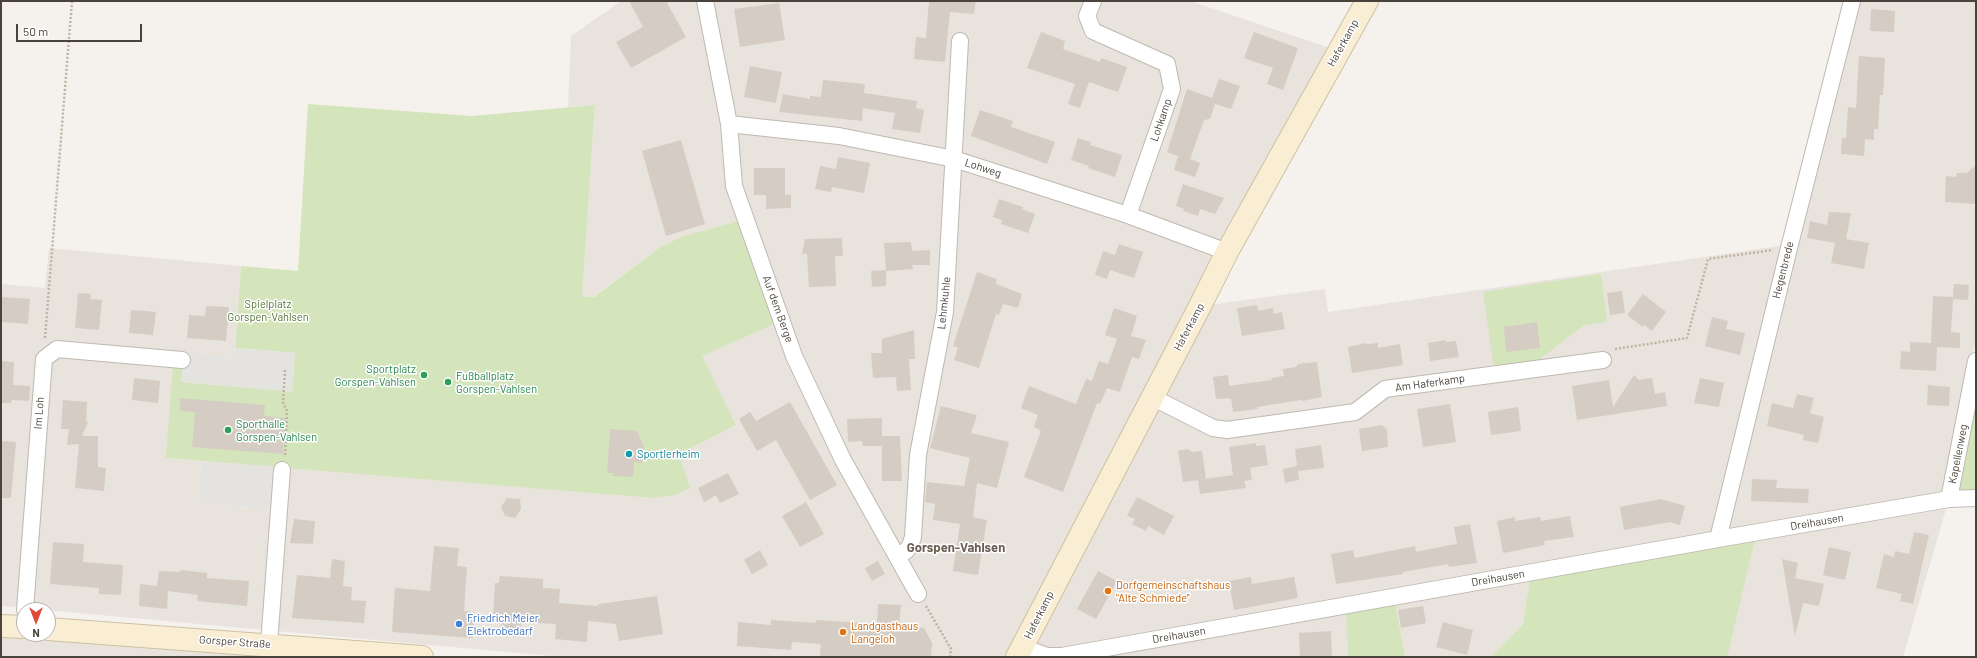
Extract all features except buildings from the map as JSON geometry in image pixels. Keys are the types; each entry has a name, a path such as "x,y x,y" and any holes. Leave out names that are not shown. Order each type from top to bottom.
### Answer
{"street":[{"name":"Auf dem Berge","path":"705,1 729,124 734,186 794,356 843,460 918,594"},
{"name":"Lohkamp","path":"1093,1 1087,16 1092,31 1167,64 1172,89 1128,215"},
{"name":"Haferkamp","path":"1020,652 1227,252 1367,1"},
{"name":"Hegenbrede","path":"1718,539 1788,248 1852,1"},
{"name":"Lehmkuhle","path":"897,556 906,551 910,546 913,537 918,455 945,312 960,41"},
{"name":"Lohweg","path":"729,124 839,136 954,159 1128,215 1227,252"},
{"path":"44,358 57,349 182,360"},
{"name":"Im Loh","path":"25,602 44,358"},
{"name":"Am Haferkamp","path":"1152,397 1213,428 1227,430 1355,412 1385,389 1603,360"},
{"name":"Kapellenweg","path":"1949,499 1976,361"},
{"path":"269,644 282,470"},
{"name":"Dreihausen","path":"1020,652 1047,656 1062,656 1949,499 1976,498"},
{"path":"1,626 16,623"},
{"name":"Gorsper Straße","path":"56,630 269,644 422,657"}],"path":[{"path":"44,358 72,1"},
{"path":"1603,360 1615,348 1688,338 1708,259 1788,248"},
{"path":"282,470 285,467 287,412 283,403 285,370"},
{"path":"918,594 951,649 950,657"}],"shaded area":[{"path":"621,1 1190,1 1339,51 1201,306 1325,289 1328,312 1786,245 1857,1 1976,1 1976,340 1944,495 1755,539 1946,509 1903,657 1727,657 1530,579 1523,624 1491,657 1405,657 1395,604 1346,612 1348,657 562,657 56,611 56,602 16,602 16,607 1,606 1,284 45,288 49,248 241,266 234,357 185,353 166,458 201,461 198,504 278,510 282,467 652,498 675,495 689,488 679,454 736,425 701,356 775,323 738,221 681,237 659,248 593,297 582,297 595,105 568,107 571,36"},
{"path":"235,348 295,353 292,392 181,382 184,353 234,357"},
{"path":"201,461 282,467 279,510 198,504"},
{"path":"1,634 16,635 16,642 56,642 56,637 308,657 1,657"}],"green space":[{"name":"Spielplatz Gorspen-Vahlsen","path":"308,104 472,116 595,105 582,297 594,297 659,248 681,237 738,221 776,323 702,356 736,425 679,454 690,488 675,495 652,498 166,458 173,366 183,366 182,382 292,391 295,353 235,348 241,266 298,271"},
{"path":"1601,274 1607,322 1584,325 1536,362 1494,367 1483,292"},
{"path":"1976,388 1976,493 1956,494"},
{"path":"1755,539 1727,657 1491,657 1523,624 1530,579"},
{"path":"1395,603 1405,657 1348,657 1346,612"}],"place":[{"name":"Sportplatz Gorspen-Vahlsen","path":"424,375"},
{"name":"Fußballplatz Gorspen-Vahlsen","path":"448,382"},
{"name":"Sporthalle Gorspen-Vahlsen","path":"228,430"},
{"name":"Sportlerheim","path":"629,454"},
{"name":"Dorfgemeinschaftshaus \"Alte Schmiede\"","path":"1108,591"},
{"name":"Friedrich Meier Elektrobedarf","path":"459,624"},
{"name":"Landgasthaus Langeloh","path":"843,632"}],"district":[{"name":"Gorspen-Vahlsen","path":"956,548"}]}
